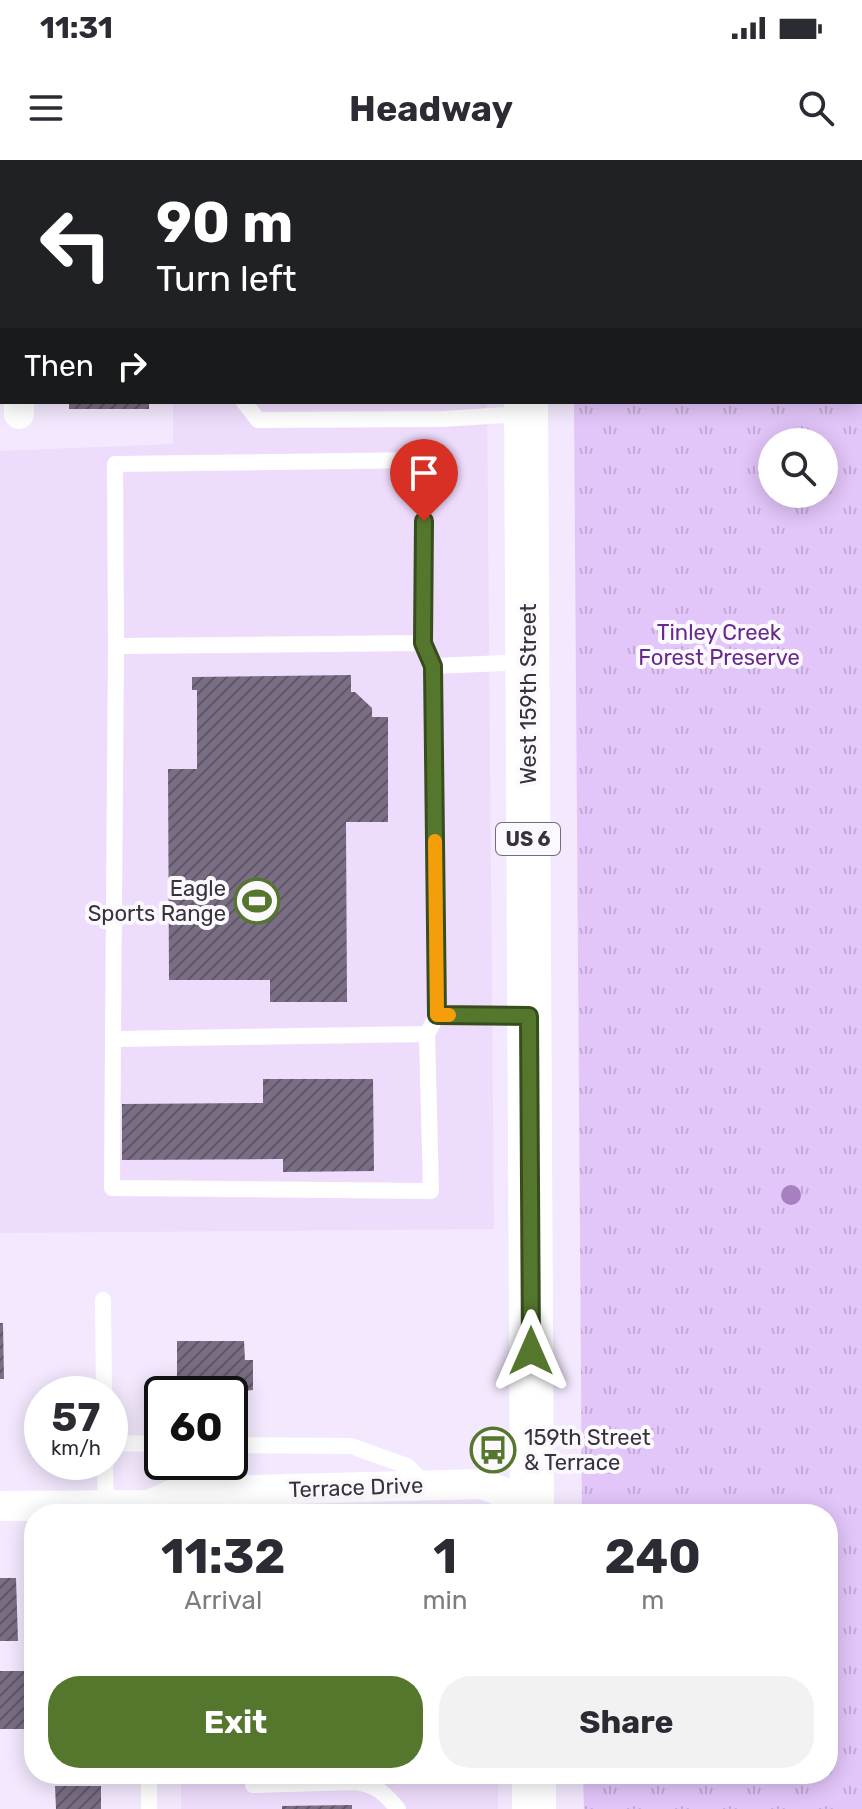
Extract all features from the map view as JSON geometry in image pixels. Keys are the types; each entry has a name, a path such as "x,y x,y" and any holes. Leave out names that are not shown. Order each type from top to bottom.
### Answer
{"main road":[{"name":"West 159th Street","path":"523,1504 529,1016 526,408"},
{"path":"534,1784 534,1809"}],"street":[{"name":"Terrace Drive","path":"163,1504 178,1492 482,1484 514,1504"},
{"name":"Terrace Drive","path":"0,1506 24,1506"}],"lane":[{"path":"246,404 258,420 526,408"},
{"path":"424,460 423,643 433,666 437,1015 427,1034 431,1191 112,1188 116,646 115,464 424,460"},
{"path":"116,646 423,643"},
{"path":"433,666 527,662"},
{"path":"437,1015 529,1016"},
{"path":"113,1039 427,1034"},
{"path":"103,1300 104,1376"},
{"path":"248,1445 351,1446 407,1466 425,1484"},
{"path":"105,1480 106,1504"},
{"path":"149,1784 149,1809"},
{"path":"253,1785 287,1784"},
{"path":"370,1784 383,1791 398,1809"}],"shaded area":[{"path":"173,404 487,404 494,1229 0,1233 0,451 173,444"},
{"path":"181,1784 498,1784 498,1809 181,1809"}],"green space":[{"name":"Tinley Creek Forest Preserve","path":"574,404 862,404 862,1809 584,1809 583,1784 838,1784 838,1504 582,1504"}],"building":[{"path":"69,404 149,404 149,409 69,409"},
{"name":"Eagle Sports Range","path":"351,675 351,692 355,692 372,708 372,717 388,717 388,822 346,822 347,1002 270,1002 270,980 169,980 168,769 197,769 197,690 192,690 192,677"},
{"path":"263,1079 373,1079 374,1171 283,1172 283,1159 122,1160 122,1104 263,1103"},
{"path":"0,1323 3,1323 4,1379 0,1379"},
{"path":"177,1341 244,1341 245,1360 253,1360 253,1390 248,1391 248,1376 177,1376"},
{"path":"0,1578 16,1578 18,1641 0,1641"},
{"path":"0,1671 24,1671 24,1729 0,1729"},
{"path":"55,1786 101,1786 101,1809 56,1809"},
{"path":"352,1805 352,1809 282,1809 282,1806"}],"slow traffic":[{"path":"435,841 437,1015 449,1015"}],"place":[{"name":"Eagle Sports Range","path":"257,901"},
{"name":"159th Street & Terrace","path":"493,1450"}],"route":[{"path":"424,521 423,643 433,666 437,1015 529,1016 531,1351"}]}
